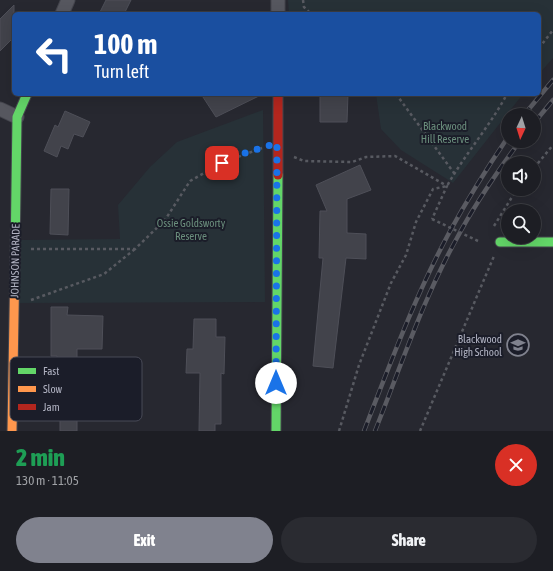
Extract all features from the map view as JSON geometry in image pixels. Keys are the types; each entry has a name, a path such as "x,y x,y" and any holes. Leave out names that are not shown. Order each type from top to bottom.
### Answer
{"street":[{"path":"63,12 68,0"},
{"path":"278,0 278,12"},
{"name":"JOHNSON PARADE","path":"13,357 17,117 26,96"},
{"path":"276,431 278,96"},
{"path":"0,109 17,117"},
{"path":"500,242 553,242"},
{"name":"JOHNSON PARADE","path":"12,421 12,431"}],"path":[{"path":"303,0 304,8 309,12"},
{"path":"541,45 553,30"},
{"path":"397,96 454,174"},
{"path":"478,241 432,219 454,174 506,96"},
{"path":"14,306 104,274 135,249 165,220 190,180 242,154 277,143"},
{"path":"541,160 553,145"},
{"path":"290,155 304,161 352,162 366,157 394,156 447,186"},
{"path":"339,431 359,365 391,283 406,256 416,222 433,189 447,186"},
{"path":"420,431 500,242 494,228 513,196"},
{"path":"15,250 135,249"}],"green space":[{"path":"288,0 553,0 553,58 541,72 541,12 289,12"},
{"name":"Blackwood Hill Reserve","path":"376,96 521,96 512,108 501,108 501,122 453,183 401,150 381,129"},
{"name":"Ossie Goldsworty Reserve","path":"263,110 265,302 19,303 21,240 120,239 118,205 150,167 177,142"}],"building":[{"path":"106,0 131,0 125,12 100,12"},
{"path":"14,5 14,12 12,12 12,39 0,51 0,19"},
{"path":"202,96 259,96 216,117"},
{"path":"320,96 348,96 347,122 320,122"},
{"path":"65,111 90,122 83,137 74,134 68,149 61,146 57,157 44,151 55,125 58,127"},
{"path":"360,165 371,190 347,199 347,233 366,234 366,259 346,258 333,368 313,366 323,258 319,258 320,211 327,211 316,185"},
{"path":"51,189 69,189 68,235 50,234"},
{"path":"51,307 68,307 67,315 103,316 102,349 77,349 77,357 51,356"},
{"path":"194,319 216,319 216,337 225,337 224,374 221,373 221,424 215,424 215,431 199,431 200,373 186,373 187,349 193,349"},
{"path":"60,421 77,421 77,431 60,431"}],"railway":[{"path":"541,94 553,80"},
{"path":"530,108 540,96"},
{"path":"541,115 553,100"},
{"path":"364,431 425,281 449,233 470,196 501,148"},
{"path":"375,431 413,333 445,261 464,225 495,176 515,148"}],"traffic: fast":[{"path":"15,258 17,117 26,96"},
{"path":"276,431 278,175"},
{"path":"500,242 553,242"}],"traffic: slow":[{"path":"13,357 15,258"},
{"path":"12,421 12,431"}],"traffic: jam":[{"path":"278,96 278,175"}],"place":[{"name":"Blackwood High School","path":"518,345"}],"route":[{"path":"222,163 242,154 277,143 276,383"}]}
